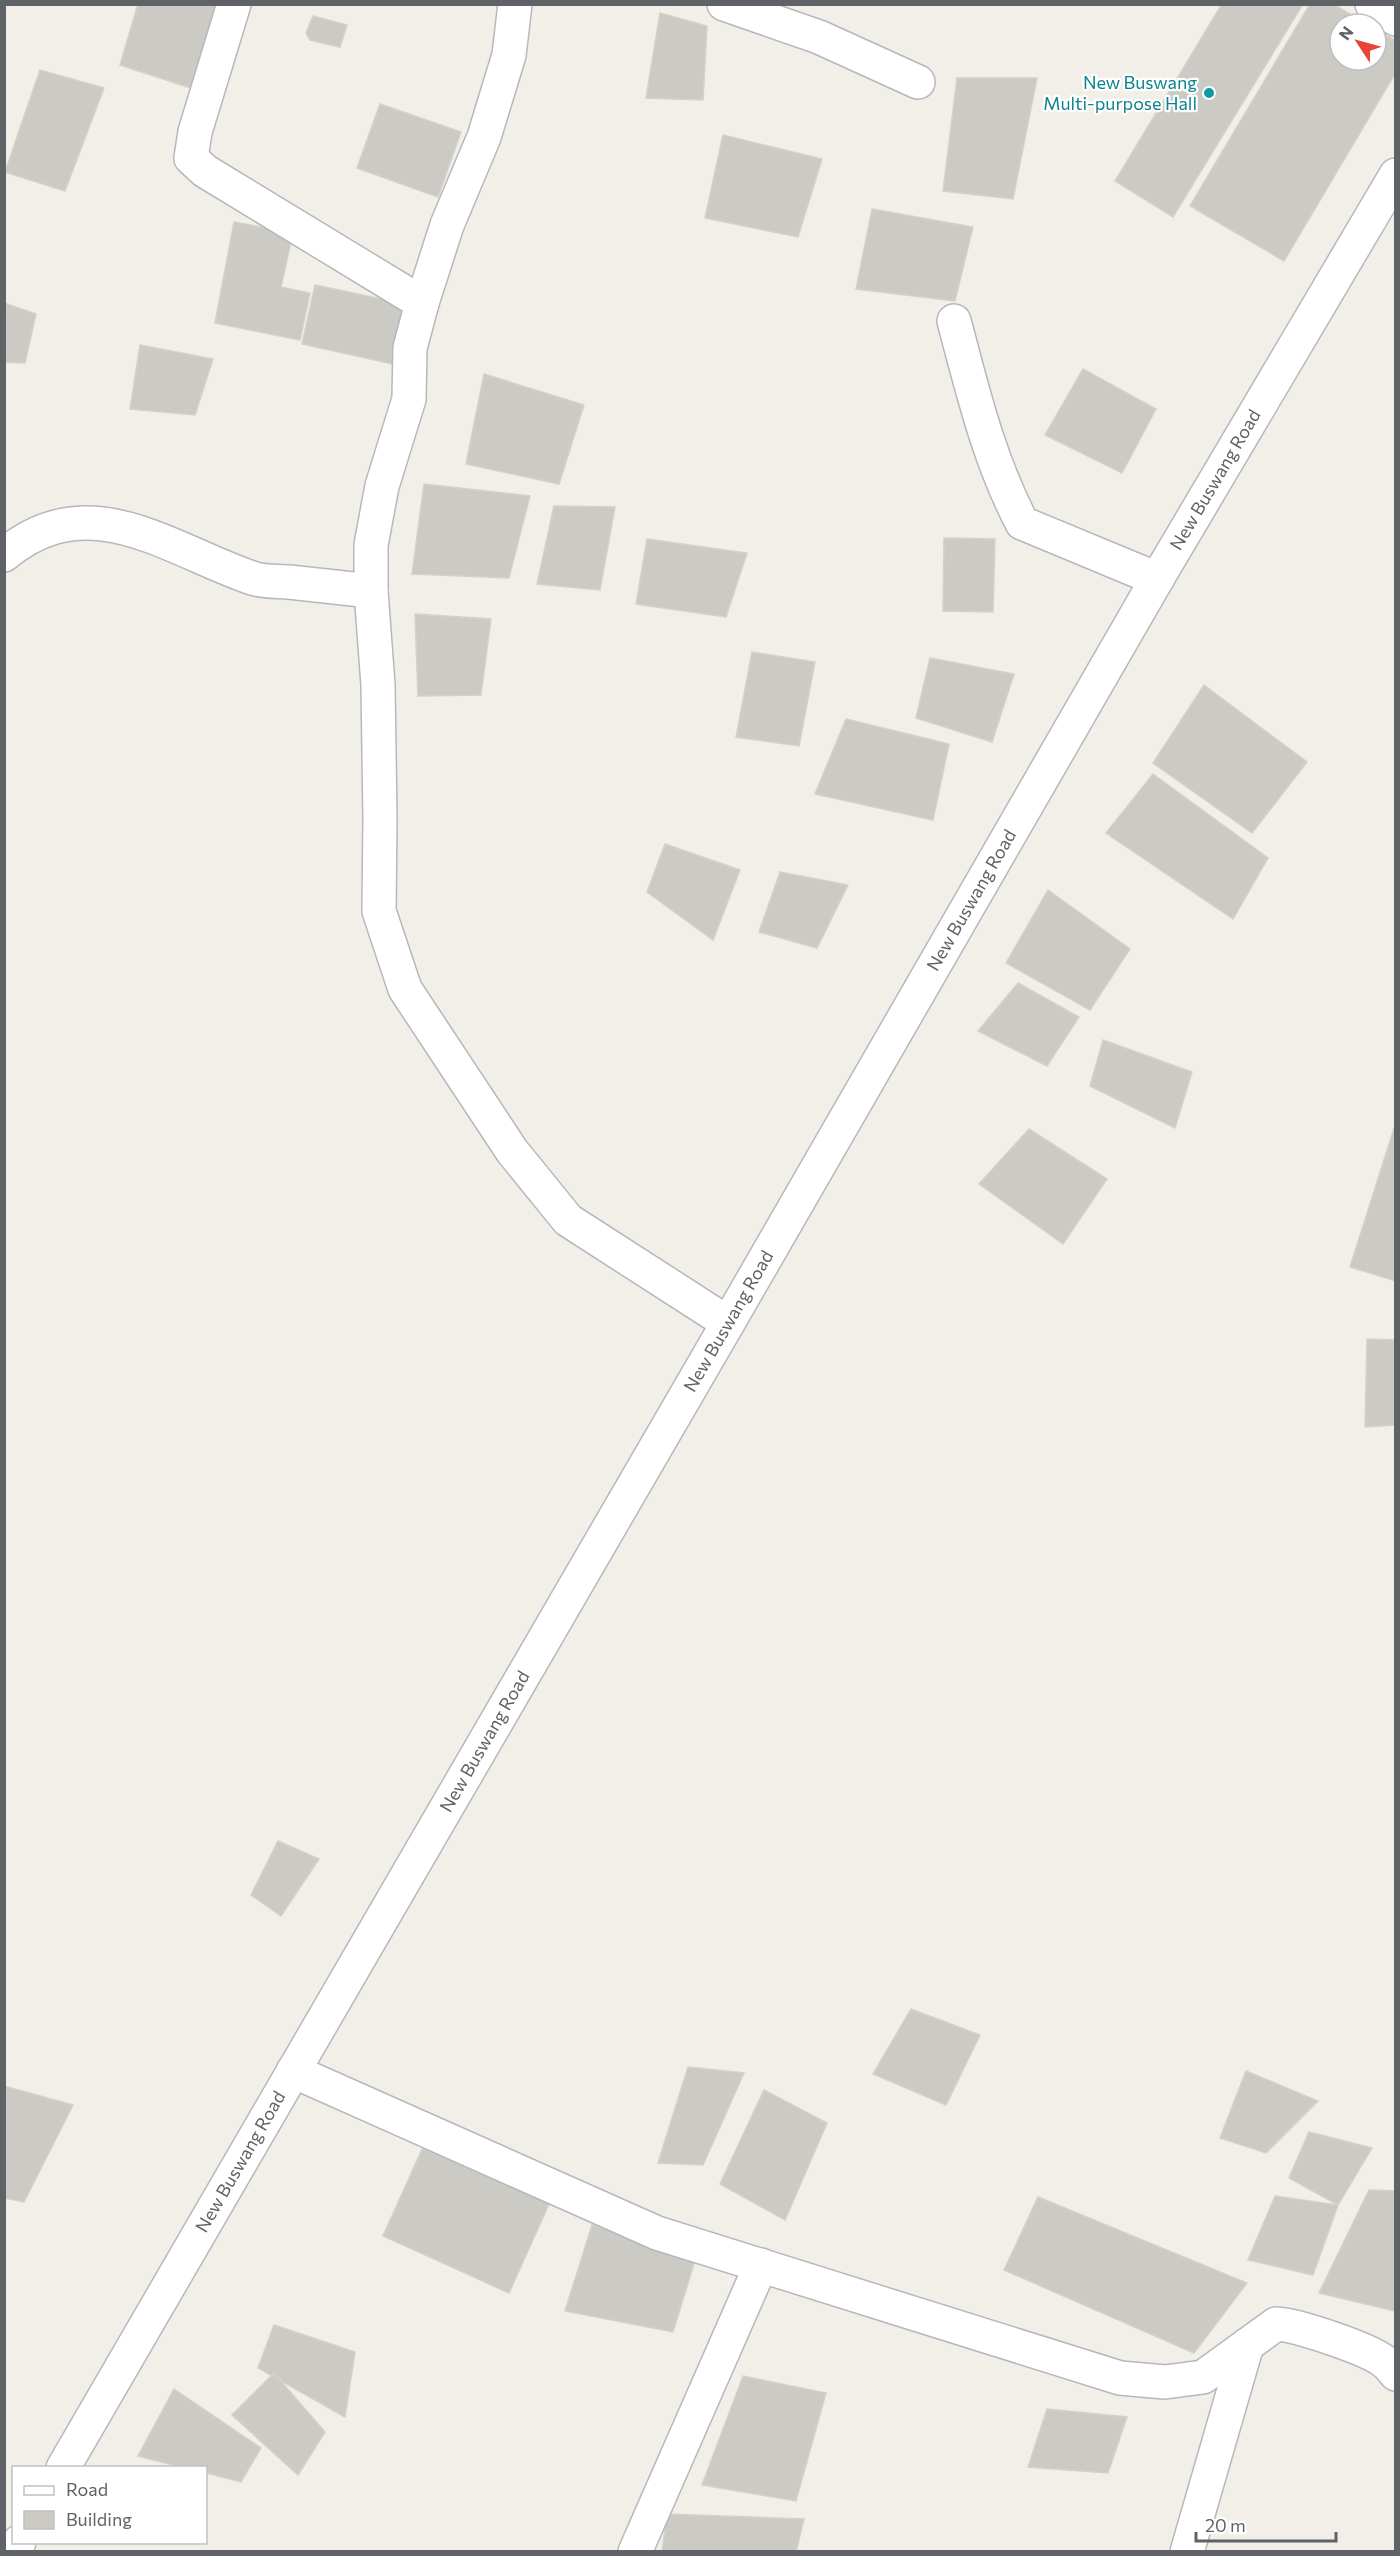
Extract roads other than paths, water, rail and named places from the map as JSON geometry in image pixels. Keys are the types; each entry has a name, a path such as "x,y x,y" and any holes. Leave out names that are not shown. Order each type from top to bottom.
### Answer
{"street":[{"path":"234,4 195,132 191,158 205,171 422,303"},
{"path":"515,4 509,55 484,137 447,225 410,348 409,399 382,486 371,545 371,591 378,685 379,911 405,989 512,1151 568,1220 728,1323"},
{"path":"724,4 819,38 918,82"},
{"path":"1372,4 1395,19"},
{"name":"New Buswang Road","path":"64,2466 1157,579 1395,175"},
{"path":"954,321 987,442 1002,484 1022,523 1157,579"},
{"path":"4,555 18,543 52,527 82,521 120,526 184,548 254,579 371,591"},
{"path":"293,2072 657,2233 1120,2378 1165,2382 1203,2377 1276,2324 1287,2324 1360,2350 1386,2362 1395,2374"},
{"path":"635,2552 761,2265"},
{"path":"1187,2552 1247,2345"}],"place":[{"name":"New Buswang Multi-purpose Hall","path":"1209,93"}]}
